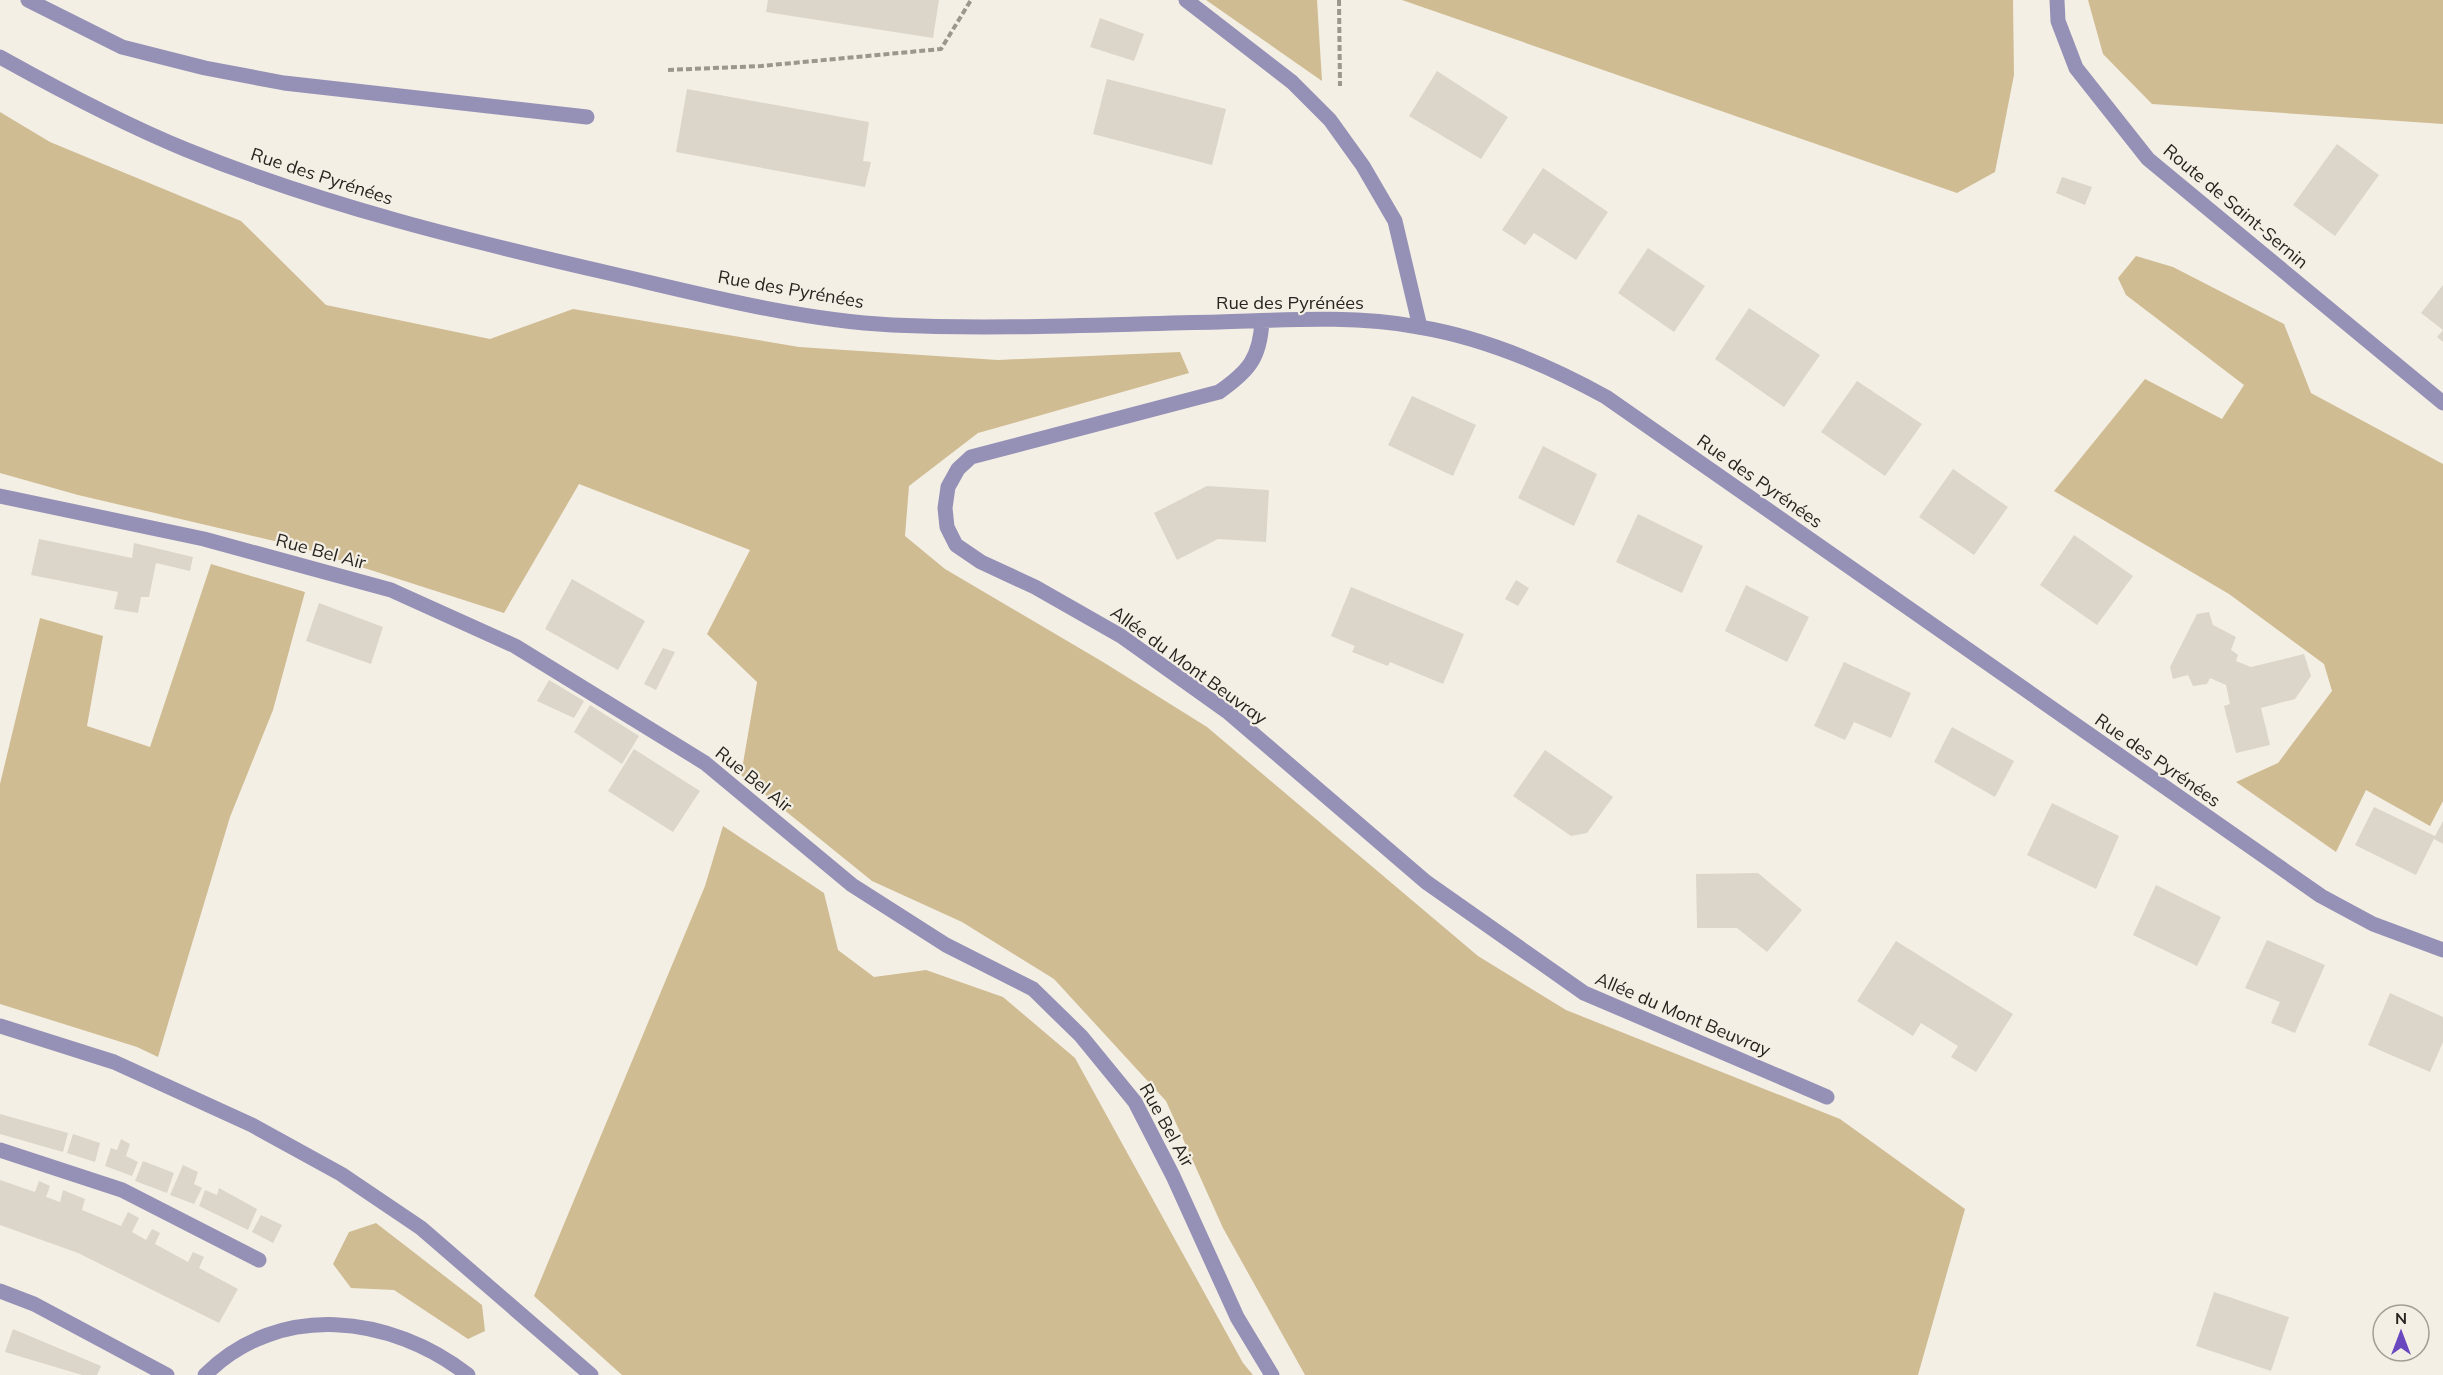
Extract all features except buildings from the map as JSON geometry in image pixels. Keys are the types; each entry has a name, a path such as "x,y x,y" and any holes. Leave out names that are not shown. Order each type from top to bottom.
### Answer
{"street":[{"path":"28,0 123,47 204,68 284,83 587,117"},
{"path":"1186,0 1292,82 1330,120 1363,166 1395,221 1420,327"},
{"name":"Route de Saint-Sernin","path":"2056,0 2058,21 2076,68 2148,159 2443,403"},
{"name":"Rue des Pyrénées","path":"0,57 69,96 185,149 277,183 368,213 485,244 725,299 823,318 892,325 1342,318 1420,327 1481,343 1550,366 1606,397 2282,871 2321,896 2373,924 2443,950"},
{"name":"Allée du Mont Beuvray","path":"1262,321 1261,343 1255,358 1240,376 1220,392 972,458 958,469 948,487 945,508 947,527 956,545 981,562 1035,587 1121,636 1229,712 1426,882 1584,993 1827,1097"},
{"name":"Rue Bel Air","path":"0,496 204,538 391,590 515,646 705,763 852,885 946,945 1033,989 1081,1036 1135,1102 1173,1176 1237,1317 1272,1375"},
{"path":"0,1026 114,1062 252,1125 341,1174 421,1228 591,1375"},
{"path":"0,1150 122,1190 259,1260"},
{"path":"0,1291 34,1304 167,1375"},
{"path":"205,1375 216,1364 252,1343 280,1331 313,1324 351,1324 380,1329 407,1338 451,1362 468,1375"}],"path":[{"path":"668,70 761,66 941,50 971,0"},
{"path":"1339,0 1340,135"}],"shaded area":[{"path":"1206,0 1317,0 1322,81"},
{"path":"1402,0 2013,0 2014,75 1995,172 1957,193"},
{"path":"2088,0 2443,0 2443,124 2152,104 2103,54"},
{"path":"0,112 50,142 241,221 326,305 490,339 573,309 799,347 998,360 1180,352 1189,373 978,433 909,486 905,536 945,569 1103,662 1207,727 1478,956 1566,1010 1840,1119 1965,1209 1918,1375 1305,1375 1223,1228 1166,1101 1054,979 962,922 872,881 741,775 757,682 707,634 750,550 579,484 504,613 296,546 78,495 0,473"},
{"path":"2136,256 2173,267 2284,324 2311,393 2443,464 2443,801 2430,826 2366,790 2336,852 2236,782 2278,763 2332,691 2324,664 2229,594 2054,491 2145,379 2222,419 2244,385 2126,295 2118,278"},
{"path":"211,564 305,592 273,710 230,817 158,1057 137,1047 0,1004 0,784 40,618 103,636 87,726 150,747"},
{"path":"723,826 824,893 838,950 874,977 926,970 1003,997 1075,1058 1243,1363 1253,1375 622,1375 534,1296 705,886"},
{"path":"376,1223 482,1305 485,1331 468,1339 394,1290 351,1288 333,1264 349,1232"}]}
